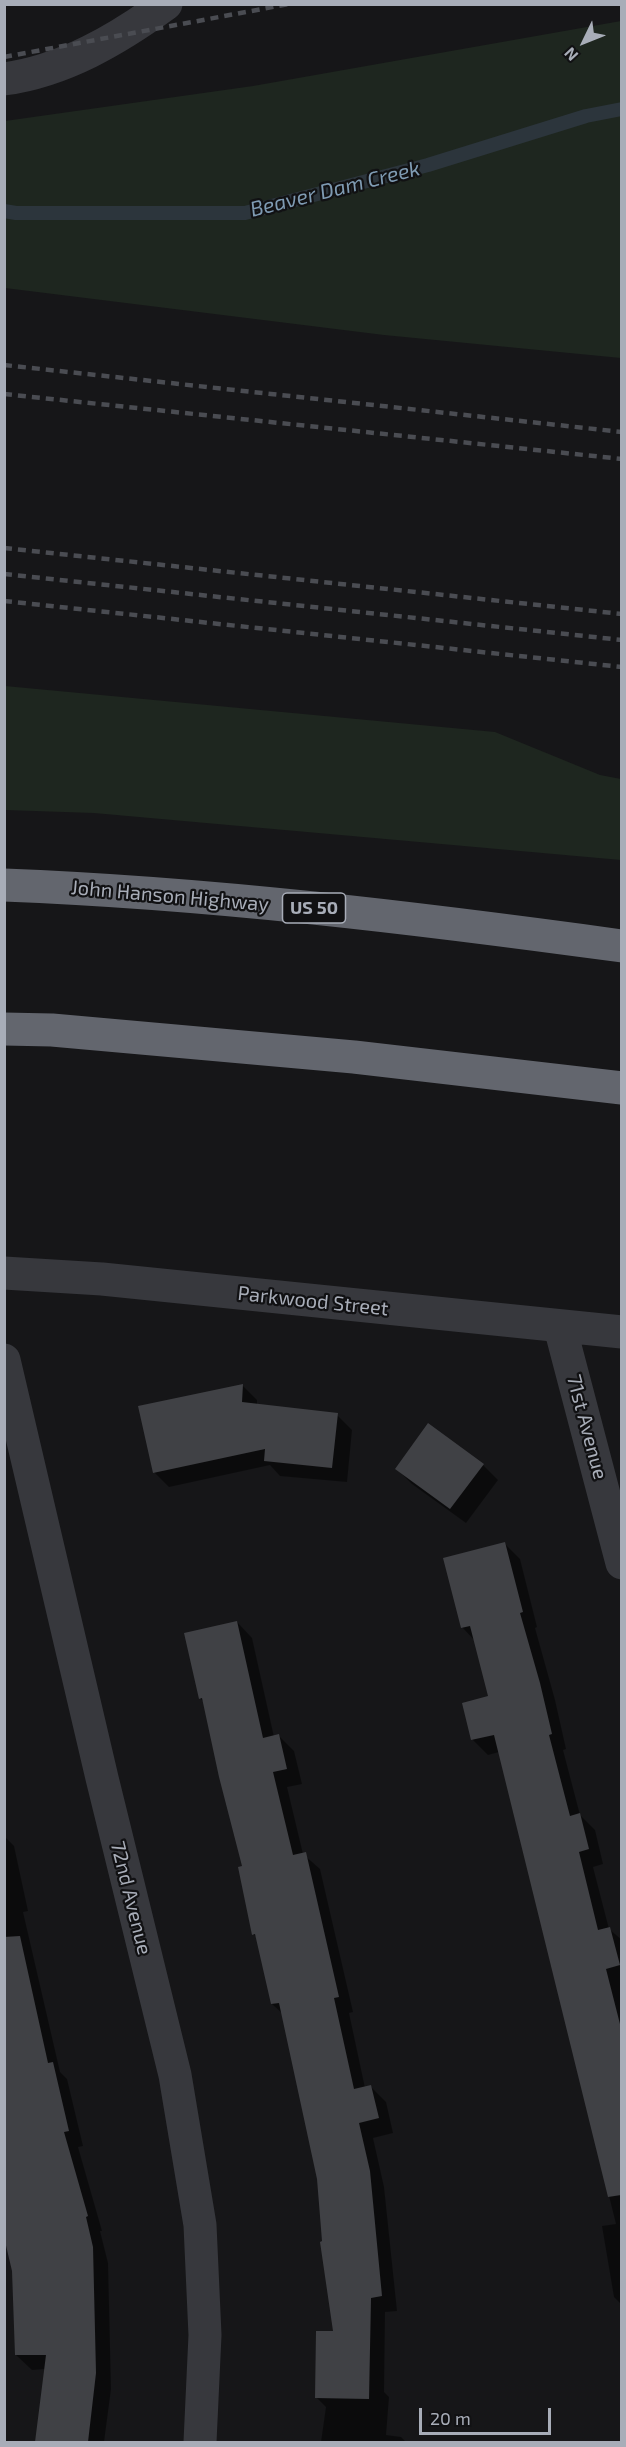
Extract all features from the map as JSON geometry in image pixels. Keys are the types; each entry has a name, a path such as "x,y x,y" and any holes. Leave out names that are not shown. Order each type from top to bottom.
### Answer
{"highway":[{"name":"John Hanson Highway","path":"4,885 113,889 410,917 621,946"},
{"path":"4,1029 52,1030 354,1057 621,1088"}],"street":[{"path":"4,79 47,70 70,61 141,23 166,4"},
{"name":"Parkwood Street","path":"4,1273 102,1279 621,1332"},
{"name":"71st Avenue","path":"560,1327 621,1563"},
{"name":"72nd Avenue","path":"4,1360 175,2075 200,2224 205,2335 200,2442"}],"shaded area":[{"path":"621,21 621,358 384,335 5,288 5,121 253,86"},
{"path":"5,686 495,732 600,775 621,779 621,860 94,813 5,810"}],"building":[{"path":"243,1384 242,1402 338,1413 332,1468 264,1461 265,1449 153,1473 138,1406"},
{"path":"428,1423 484,1464 450,1509 395,1469"},
{"path":"505,1542 570,1816 580,1813 589,1849 579,1852 598,1930 610,1927 620,1965 606,1969 621,2028 621,2195 608,2197 494,1735 471,1740 462,1703 488,1696 470,1626 461,1628 443,1558"},
{"path":"237,1621 263,1738 279,1734 287,1769 273,1772 293,1855 306,1852 339,1997 334,1998 354,2089 371,2085 379,2118 359,2123 370,2171 382,2296 371,2298 369,2399 315,2398 316,2331 333,2331 320,2242 322,2241 317,2179 279,2003 271,2004 255,1934 252,1935 238,1867 242,1866 184,1633"},
{"path":"20,1936 48,2063 53,2062 69,2131 64,2132 88,2216 86,2217 93,2247 96,2373 88,2442 35,2442 46,2355 15,2355 12,2271 4,2237 4,1937"}],"waterway":[{"name":"Beaver Dam Creek","path":"4,211 16,213 245,213 428,165 586,116 622,109"}],"railway":[{"path":"4,57 289,4"},
{"path":"4,365 622,432"},
{"path":"4,394 622,459"},
{"path":"4,548 622,614"},
{"path":"4,574 622,640"},
{"path":"4,601 622,667"}]}
